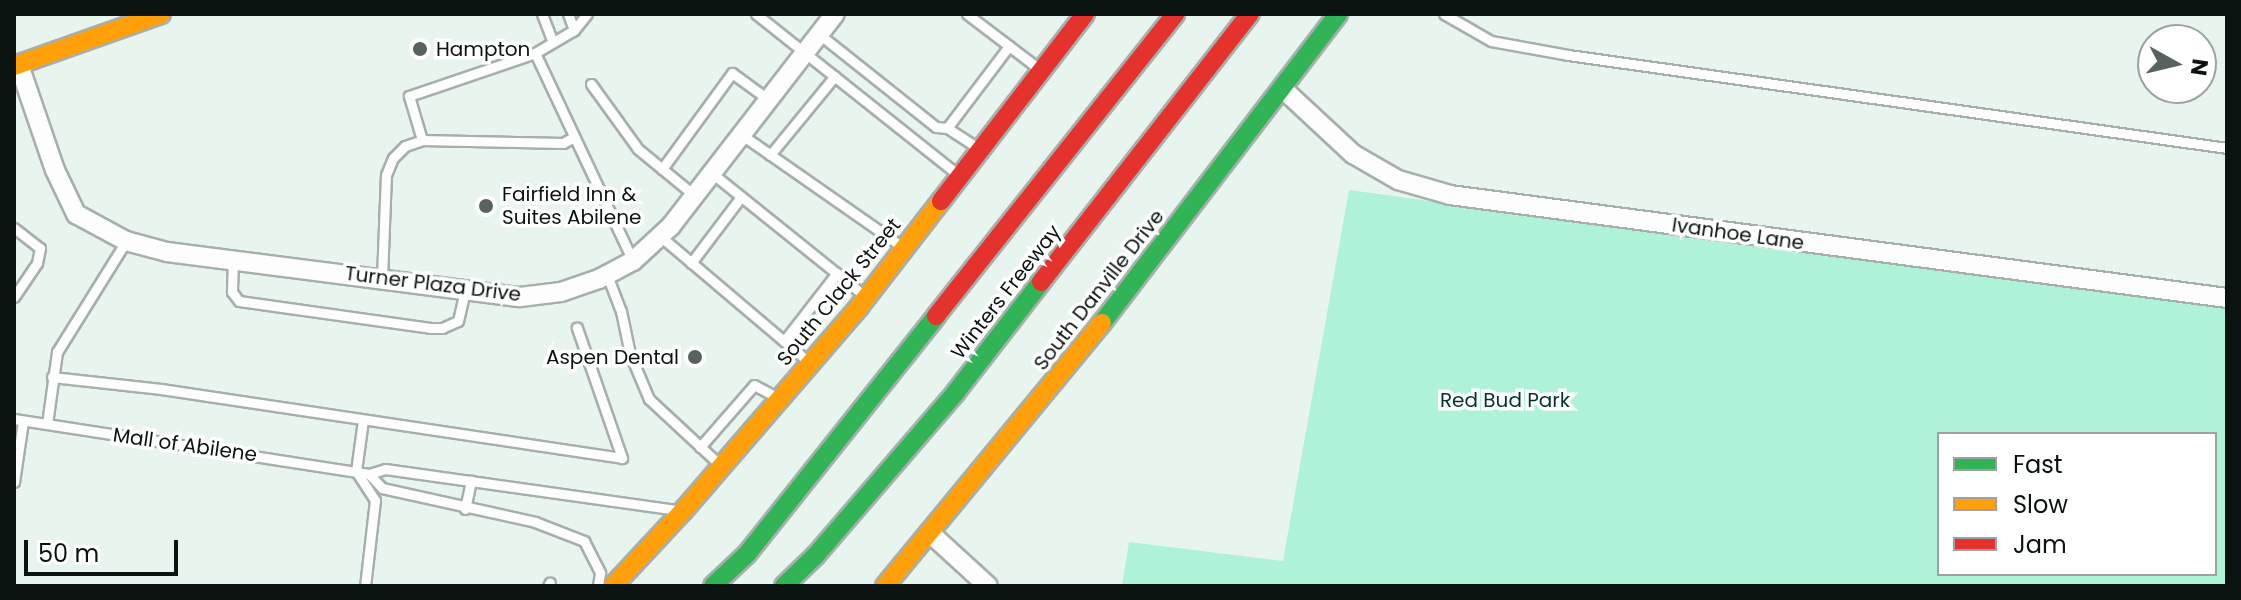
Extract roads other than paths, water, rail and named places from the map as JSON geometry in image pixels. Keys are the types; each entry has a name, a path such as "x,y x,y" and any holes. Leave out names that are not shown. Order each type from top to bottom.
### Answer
{"main road":[{"path":"16,65 161,14"},
{"name":"South Clack Street","path":"613,586 683,511 866,297 1085,14"},
{"name":"Winters Freeway","path":"713,586 747,554 777,517 1175,14"},
{"name":"Winters Freeway","path":"784,586 816,555 956,392 1250,14"},
{"name":"South Danville Drive","path":"885,586 1087,342 1338,14"}],"street":[{"name":"Turner Plaza Drive","path":"16,65 55,170 76,214 126,241 167,252 520,297 561,292 607,275 633,261 660,236 713,174 835,14"},
{"name":"Ivanhoe Lane","path":"1283,89 1353,154 1398,180 1450,195 2227,298"},
{"path":"931,534 988,586"}],"lane":[{"path":"542,14 553,42"},
{"path":"568,14 574,30"},
{"path":"422,140 409,96 535,53 574,30 587,14"},
{"path":"756,14 959,176"},
{"path":"967,14 1041,70"},
{"path":"1444,14 1491,41 1553,52 2227,148"},
{"path":"819,34 936,127 947,128 980,149"},
{"path":"947,128 1009,46"},
{"path":"535,53 633,261"},
{"path":"662,169 732,73 769,100"},
{"path":"770,155 835,76"},
{"path":"591,84 638,149 695,196"},
{"path":"742,135 904,248"},
{"path":"382,278 386,175 393,158 405,146 422,140 563,143 574,137"},
{"path":"713,174 866,297"},
{"path":"691,263 741,197"},
{"path":"14,228 40,248 37,263 14,297"},
{"path":"660,236 810,363"},
{"path":"47,424 52,377 62,340 126,241"},
{"path":"234,259 231,283 235,299 239,301 430,328 442,328 458,321 465,291"},
{"path":"784,341 837,273"},
{"path":"607,275 621,311 630,354 649,399 722,466"},
{"path":"52,377 161,389 622,458 577,328"},
{"path":"700,447 754,385 780,399"},
{"path":"14,482 19,420"},
{"name":"Mall of Abilene","path":"19,420 369,474 385,469 683,511"},
{"path":"363,420 356,471 375,500 365,586"},
{"path":"369,474 382,488 465,509 535,522 584,541 600,573 598,586"},
{"path":"465,509 471,481"}],"place":[{"name":"Hampton","path":"420,49"},
{"name":"Fairfield Inn & Suites Abilene","path":"486,206"},
{"name":"Aspen Dental","path":"695,357"}],"park label":[{"name":"Red Bud Park","path":"1505,400"}]}
